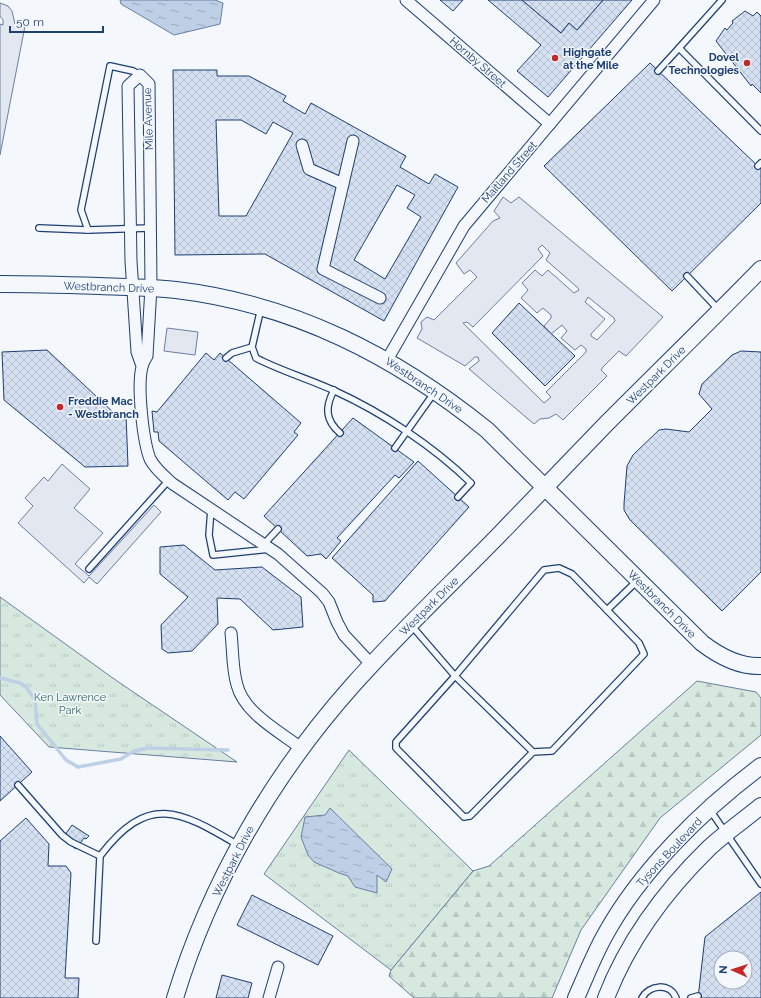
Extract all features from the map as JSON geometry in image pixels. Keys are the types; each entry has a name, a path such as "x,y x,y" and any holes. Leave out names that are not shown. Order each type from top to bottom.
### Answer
{"street":[{"name":"Hornby Street","path":"406,0 550,124"},
{"name":"Maitland Street","path":"387,360 464,226 654,0"},
{"name":"Mile Avenue","path":"140,75 149,84 151,287 147,356 142,366 137,352 131,228 128,86 140,75"},
{"path":"353,141 323,269 380,298"},
{"path":"302,145 309,169 343,184"},
{"name":"Westpark Drive","path":"175,998 194,944 214,896 263,805 301,748 371,664 411,625 606,424 761,269"},
{"name":"Westbranch Drive","path":"0,284 151,287 221,298 262,308 337,335 387,360 435,391 486,430 702,643 739,664 761,666"},
{"path":"142,366 140,383 145,442 151,460 169,480 288,562 322,593 329,602 344,635 371,664"},
{"path":"231,633 237,685 240,694 250,708 259,716 301,748"},
{"name":"Tysons Boulevard","path":"576,998 603,938 639,882 686,832 761,766"},
{"path":"606,998 637,935 668,891 710,847 761,806"},
{"path":"269,998 278,967"}],"lane":[{"path":"658,71 722,0"},
{"path":"678,48 761,131"},
{"path":"88,230 81,210 110,66 133,70 140,75"},
{"path":"38,228 88,230 150,228"},
{"path":"688,276 720,311"},
{"path":"262,308 252,347 256,358 334,390 406,431 438,454 471,484 458,497"},
{"path":"226,358 232,353 252,347"},
{"path":"334,390 328,400 327,413 332,426 340,433"},
{"path":"395,448 435,391"},
{"path":"89,568 169,480"},
{"path":"211,509 209,535 213,555 267,547 278,529"},
{"path":"559,568 572,574 607,610 639,643 644,654 552,751 533,752 470,816 464,817 396,748 396,742 455,676 544,570 559,568"},
{"path":"607,610 638,580"},
{"path":"411,625 455,676 533,752"},
{"path":"18,785 62,835 71,842 100,856"},
{"path":"710,810 761,884"},
{"path":"96,941 100,856 111,842 131,823 155,815 169,814 184,816 201,823 240,846"},
{"path":"642,998 645,992 653,987 666,987 675,995 676,998"},
{"path":"691,998 698,996"}],"green space":[{"name":"Ken Lawrence Park","path":"0,597 117,681 237,762 49,747 0,695"},
{"path":"697,681 756,692 761,698 761,735 660,818 581,930 552,998 414,998 389,976 391,970 473,871 489,866"},
{"path":"349,750 473,871 391,970 264,874"}],"shaded area":[{"path":"0,3 8,6 12,11 15,24 25,26 0,155 0,24 3,25 3,20 0,16"},
{"path":"503,197 511,203 519,197 663,317 626,356 619,351 603,367 601,370 607,376 563,420 556,414 549,418 540,419 534,424 469,369 479,361 478,357 475,357 465,366 417,338 422,329 421,322 427,317 434,320 477,277 470,270 464,274 456,263 493,221 500,218 494,211","holes":["542,245 550,253 546,260 579,290 574,293 548,270 542,276 535,270 522,283 528,290 521,298 537,313 543,308 551,315 551,318 544,326 551,334 562,325 567,331 561,338 575,350 581,345 586,349 586,352 546,392 551,397 544,403 463,323 467,322 473,327 543,256 538,249","588,297 614,318 615,321 597,340 591,336 591,334 605,319 585,302"]},
{"path":"167,328 198,332 195,355 164,351"},
{"path":"62,464 90,489 74,508 103,533 75,564 89,576 154,505 161,512 97,584 89,577 84,583 18,523 33,506 25,498 44,477 48,481"}],"water":[{"path":"120,0 215,0 223,3 220,24 174,35 121,4"},
{"path":"330,808 392,869 386,882 377,875 377,893 355,887 348,876 314,862 308,855 301,837 305,817 325,815"}],"building":[{"path":"440,0 463,0 453,11"},
{"name":"Highgate at the Mile","path":"488,0 522,0 561,33 569,23 577,30 603,0 632,0 548,97 517,71 541,45"},
{"path":"522,0 603,0 577,30 569,23 561,33"},
{"name":"Dovel Technologies","path":"745,11 753,16 757,12 761,16 761,93 752,84 751,86 716,41 725,28 727,30 733,23 732,21"},
{"path":"650,63 761,169 761,203 672,291 544,166"},
{"path":"173,70 217,70 217,76 249,76 286,96 283,101 305,114 311,103 406,156 400,167 429,184 435,174 458,187 384,321 265,254 175,255","holes":["216,120 241,120 266,134 273,122 293,133 246,216 219,216","397,185 415,195 407,208 421,217 385,279 354,260"]},
{"path":"519,303 575,356 545,386 492,333"},
{"name":"Freddie Mac - Westbranch","path":"47,350 116,415 126,414 128,466 85,467 4,400 2,352"},
{"path":"741,351 761,352 761,572 722,611 630,520 624,510 624,504 627,466 633,455 659,430 666,429 689,432 712,409 699,394 702,384 732,355"},
{"path":"206,353 214,360 220,353 301,423 294,432 298,435 244,499 235,492 228,500 159,441 158,432 154,432 152,411 157,412"},
{"path":"353,418 414,462 399,478 395,475 337,538 341,541 326,559 321,554 307,556 264,516"},
{"path":"418,461 469,507 385,601 373,602 373,595 332,558"},
{"path":"184,545 215,570 262,567 301,597 303,627 273,630 240,599 217,598 218,624 192,651 168,653 162,649 161,625 188,597 160,574 160,547"},
{"path":"0,736 32,772 0,801"},
{"path":"26,818 49,844 48,866 66,866 71,873 65,978 79,978 78,998 0,998 0,841"},
{"path":"72,825 89,836 86,839 84,838 76,849 62,839"},
{"path":"761,892 761,998 698,998 705,937"},
{"path":"252,895 333,936 318,965 237,925"},
{"path":"222,975 252,983 248,998 216,998"}],"waterway":[{"path":"0,678 20,683 26,687 35,700 37,724 66,760 78,767 121,759 134,751 148,748 228,750"}],"place":[{"name":"Highgate at the Mile","path":"555,58"},
{"name":"Dovel Technologies","path":"747,63"},
{"name":"Freddie Mac - Westbranch","path":"60,407"}]}
